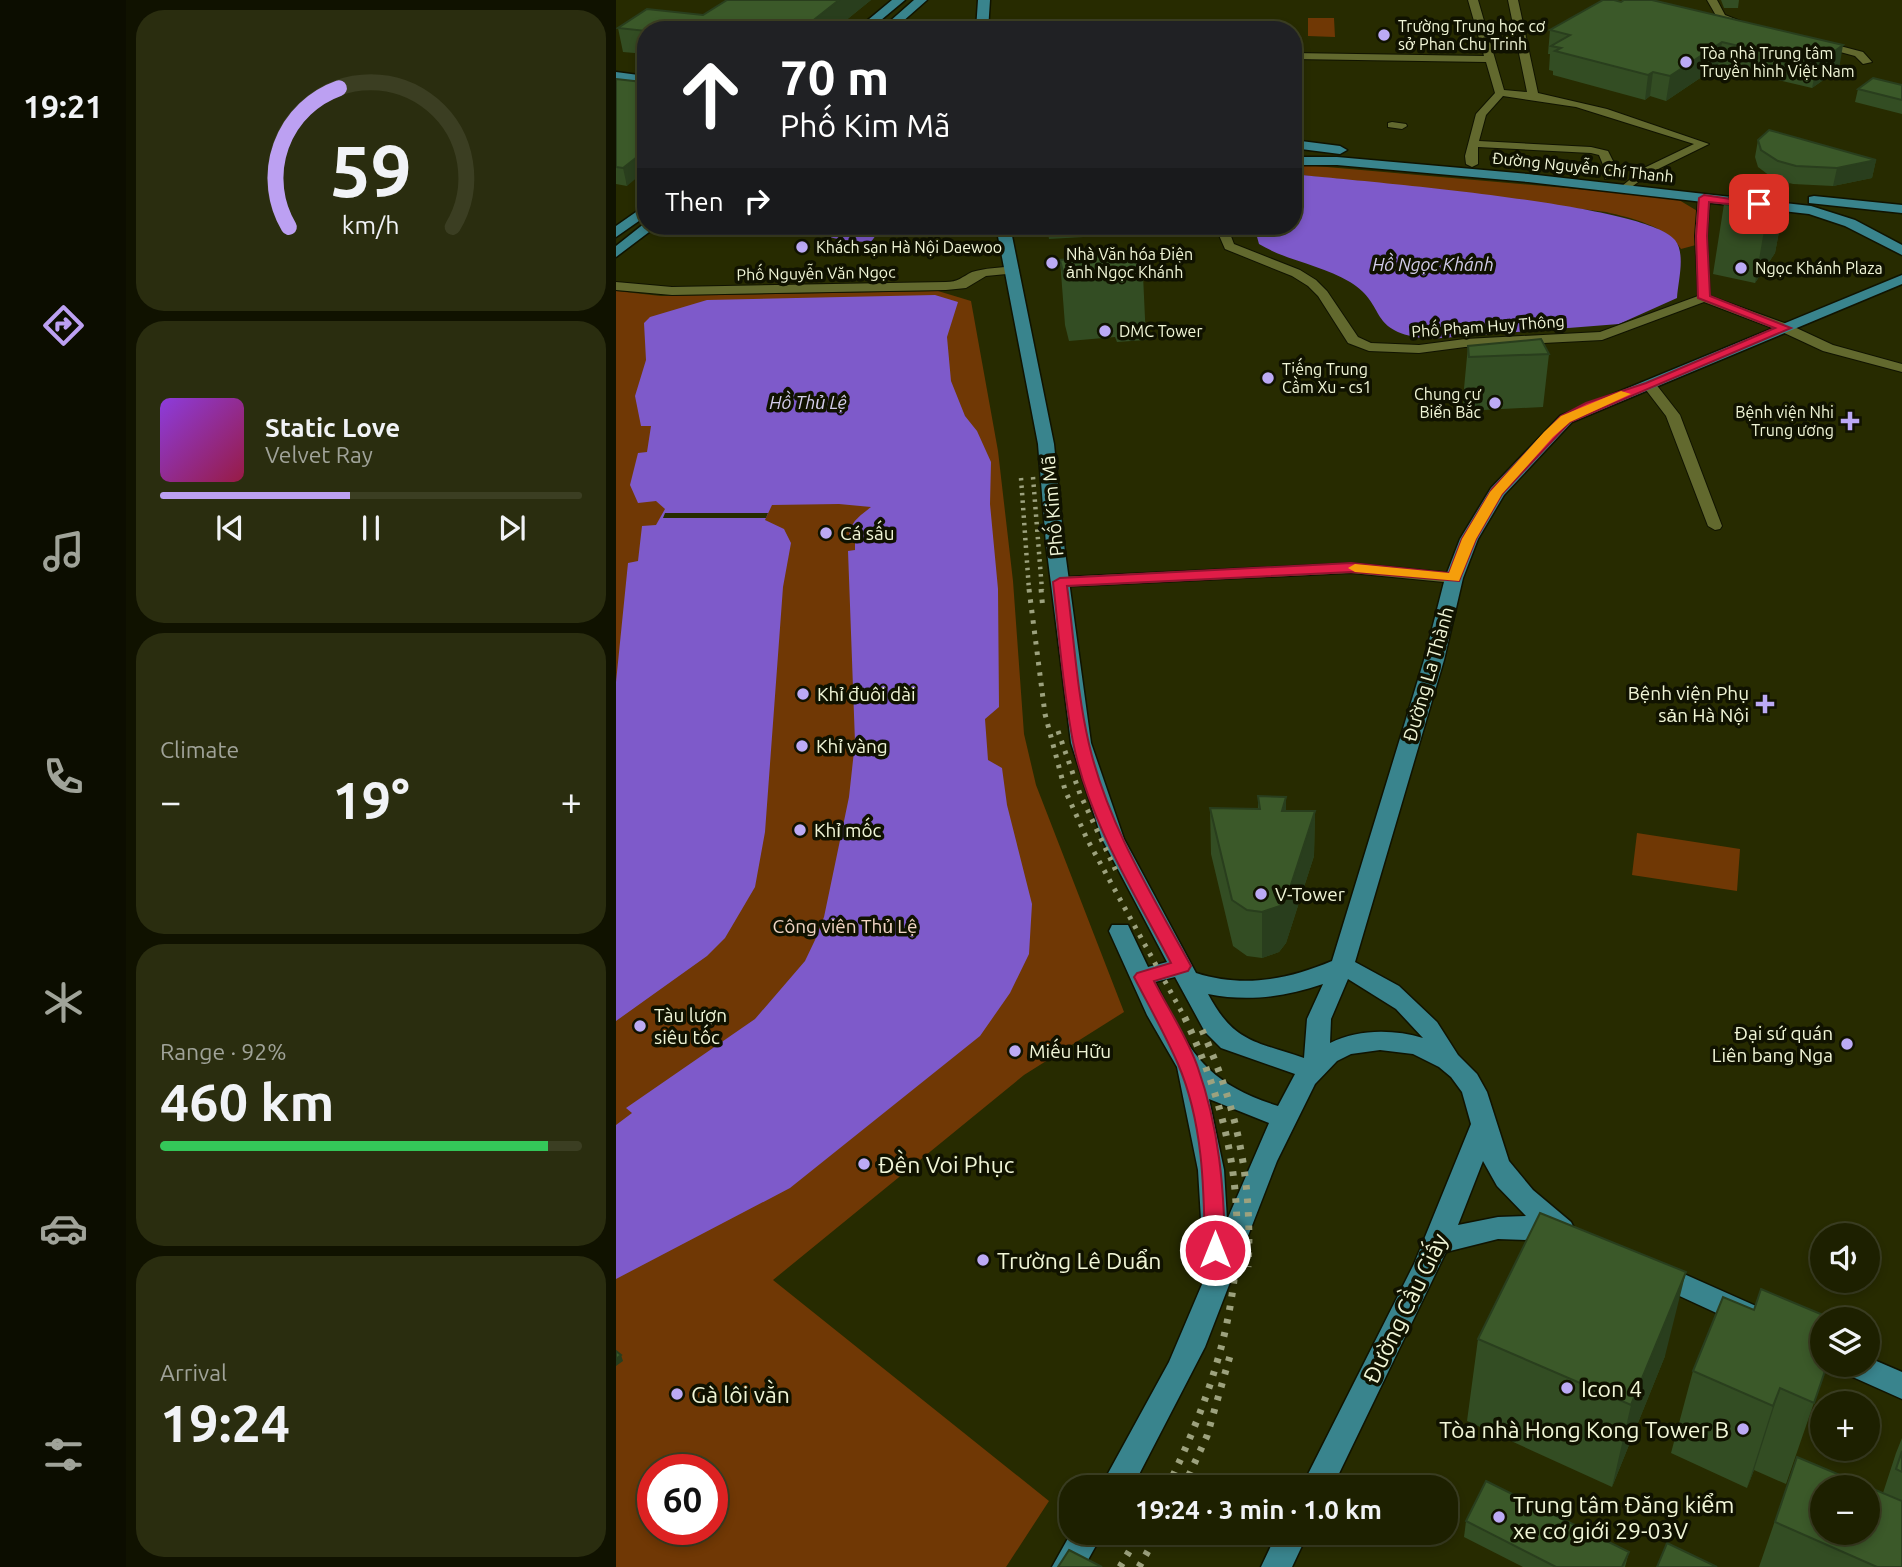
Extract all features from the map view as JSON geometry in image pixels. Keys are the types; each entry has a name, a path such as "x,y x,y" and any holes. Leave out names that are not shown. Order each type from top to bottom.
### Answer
{"main road":[{"path":"873,21 899,0"},
{"path":"897,21 922,0"},
{"path":"983,21 984,0"},
{"path":"616,68 637,70"},
{"path":"616,76 637,79"},
{"path":"616,85 637,87"},
{"path":"1302,149 1339,155"},
{"path":"1302,155 1339,155"},
{"name":"Đường Nguyễn Chí Thanh","path":"1339,155 1813,205 1902,251"},
{"name":"Đường Nguyễn Chí Thanh","path":"1302,159 1339,155 1472,163 1609,177 1704,198 1902,209"},
{"path":"617,232 637,216"},
{"path":"617,232 637,231"},
{"path":"616,253 639,235"},
{"name":"Phố Kim Mã","path":"1005,235 1046,444 1060,582 1081,743 1094,789 1113,839 1207,1016 1230,1042 1314,1068"},
{"name":"Đường La Thành","path":"1314,1068 1319,1019 1342,966 1434,660 1454,578 1469,539 1497,492 1566,419 1591,406 1650,386 1902,279"},
{"path":"1120,931 1188,1066 1210,1145 1214,1179 1215,1250 1210,1302"},
{"path":"1143,977 1185,972 1218,989 1272,990 1307,981 1342,966 1365,976 1415,1010 1434,1031 1449,1060"},
{"path":"1122,1475 1210,1302 1251,1188 1284,1118 1314,1068 1338,1050 1356,1045 1395,1041 1423,1047 1449,1060 1469,1079 1480,1101 1483,1125 1494,1159 1507,1179 1562,1230"},
{"path":"1188,1066 1209,1086 1227,1098 1284,1118"},
{"name":"Đường Cầu Giấy","path":"1322,1475 1437,1244 1483,1125"},
{"path":"1437,1244 1489,1227 1524,1225 1562,1230 1591,1243"},
{"path":"1637,1264 1775,1328"},
{"path":"1880,1376 1902,1386"},
{"path":"1067,1567 1081,1545"},
{"path":"1276,1567 1287,1545"}],"street":[{"path":"1473,0 1500,93"},
{"path":"1513,0 1534,95"},
{"path":"1712,0 1721,17 1760,29"},
{"path":"1810,42 1862,55"},
{"path":"1302,56 1488,59"},
{"path":"1500,93 1534,95 1584,106 1704,144 1636,185"},
{"path":"1472,163 1470,156 1476,144 1481,114 1500,93"},
{"path":"1476,144 1604,153 1610,167 1609,177"},
{"path":"1704,198 1701,236 1704,298 1786,328 1828,348 1902,368"},
{"name":"Phố Phạm Huy Thông","path":"1225,235 1229,246 1296,274 1312,284 1323,293 1348,334 1369,347 1419,349 1465,343 1602,336 1704,298"},
{"name":"Phố Nguyễn Văn Ngọc","path":"616,286 672,291 946,286 962,285 979,273 1013,270"},
{"path":"1650,386 1673,415 1714,526"},
{"path":"1060,582 1351,568 1454,578"}],"green space":[{"path":"1308,18 1334,18 1335,37 1308,36"},
{"path":"1302,165 1679,200 1704,215 1707,242 1681,249 1667,234 1658,229 1606,212 1302,175"},
{"name":"Công viên Thủ Lệ","path":"616,291 661,296 938,291 971,301 998,451 1013,581 1024,734 1036,785 1124,1012 1024,1075 773,1280 1049,1501 1006,1567 616,1567"},
{"path":"1637,833 1740,849 1737,891 1632,875"}],"water":[{"name":"Hồ Ngọc Khánh","path":"1302,175 1496,196 1612,215 1653,227 1675,240 1681,260 1677,298 1619,324 1429,339 1395,331 1380,317 1362,291 1350,282 1259,244 1256,235 1302,235"},
{"path":"822,235 876,235 871,242"},
{"name":"Hồ Thủ Lệ","path":"935,295 958,302 947,337 951,381 965,416 977,431 991,462 990,504 998,589 999,707 985,719 988,760 1002,768 1007,805 1032,904 1029,954 1010,993 980,1036 790,1188 616,1279 616,1125 632,1113 626,1108 755,1019 805,961 824,917 849,797 855,742 848,551 855,550 855,541 849,541 849,535 855,521 871,507 839,504 772,505 765,520 784,529 791,543 783,587 765,832 755,887 725,938 707,956 616,1021 616,682 628,563 638,561 642,526 656,525 665,509 656,501 638,503 630,485 638,453 647,452 651,426 641,426 635,396 646,360 644,323 650,317 707,300"}],"pier":[{"path":"665,513 768,513 766,518 663,518"}],"building":[{"path":"727,0 839,0 812,21 637,21 637,30 618,28 647,9 703,15"},
{"path":"1603,0 1652,0 1843,45 1817,64 1722,42 1670,76 1653,72 1648,75 1555,51 1561,48 1551,46 1570,35 1550,30"},
{"path":"1873,78 1902,85 1902,100 1858,89"},
{"path":"616,79 637,81 637,157 623,168 616,167"},
{"path":"1769,130 1876,160 1837,168 1796,166 1778,161 1761,150 1758,140"},
{"path":"1746,176 1788,184 1767,213 1724,204"},
{"path":"1136,253 1143,275 1113,277 1111,272 1064,276 1060,260"},
{"path":"1541,339 1549,354 1469,357 1468,346"},
{"path":"1258,796 1286,797 1282,811 1315,811 1287,897 1280,906 1262,912 1247,910 1232,900 1210,808 1260,809"},
{"path":"1540,1213 1686,1272 1631,1405 1478,1339"},
{"path":"1761,1289 1810,1310 1810,1377 1823,1377 1818,1391 1810,1391 1810,1401 1780,1388 1773,1406 1693,1371 1723,1297 1754,1310"},
{"path":"1902,1451 1902,1472 1896,1469"},
{"path":"1797,1457 1840,1475 1810,1475 1810,1537 1775,1522"},
{"path":"1486,1481 1629,1552 1622,1567 1556,1567 1466,1521"},
{"path":"1880,1492 1902,1501 1902,1567 1877,1567 1827,1545 1880,1545"},
{"path":"1667,1543 1717,1567 1657,1567"},
{"path":"1069,1550 1102,1567 1058,1567"}],"railway":[{"path":"1033,477 1042,590"},
{"path":"1021,478 1029,590"},
{"path":"1029,589 1045,714 1065,790 1087,839 1184,1017"},
{"path":"1041,589 1043,610"},
{"path":"1058,731 1080,794 1117,873"},
{"path":"1173,1475 1194,1427 1215,1368 1229,1311 1236,1254 1236,1197 1227,1139 1210,1079 1184,1017"},
{"path":"1202,1030 1225,1088 1240,1146 1248,1205 1248,1267"},
{"path":"1189,1475 1207,1436 1232,1349"},
{"path":"1120,1567 1133,1545"},
{"path":"1139,1567 1151,1545"}],"slow traffic":[{"path":"1355,568 1454,578 1469,539 1497,492 1549,435 1566,419 1591,406 1625,394"}],"place":[{"name":"Trường Trung học cơ sở Phan Chu Trinh","path":"1384,35"},
{"name":"Tòa nhà Trung tâm Truyền hình Việt Nam","path":"1686,62"},
{"name":"Khách sạn Hà Nội Daewoo","path":"802,247"},
{"name":"Nhà Văn hóa Điện ảnh Ngọc Khánh","path":"1052,263"},
{"name":"Ngọc Khánh Plaza","path":"1741,268"},
{"name":"DMC Tower","path":"1105,331"},
{"name":"Tiếng Trung Cầm Xu - cs1","path":"1268,378"},
{"name":"Chung cư Biển Bắc","path":"1495,403"},
{"name":"Bệnh viện Nhi Trung ương","path":"1850,421"},
{"name":"Cá sấu","path":"826,533"},
{"name":"Khỉ đuôi dài","path":"803,694"},
{"name":"Bệnh viện Phụ sản Hà Nội","path":"1765,704"},
{"name":"Khỉ vàng","path":"802,746"},
{"name":"Khỉ mốc","path":"800,830"},
{"name":"V-Tower","path":"1261,894"},
{"name":"Tàu lượn siêu tốc","path":"640,1026"},
{"name":"Đại sứ quán Liên bang Nga","path":"1847,1044"},
{"name":"Miếu Hữu","path":"1015,1051"},
{"name":"Đền Voi Phục","path":"864,1164"},
{"name":"Trường Lê Duẩn","path":"983,1260"},
{"name":"Icon 4","path":"1567,1388"},
{"name":"Gà lôi vằn","path":"677,1394"},
{"name":"Tòa nhà Hong Kong Tower B","path":"1743,1429"},
{"name":"Trung tâm Đăng kiểm xe cơ giới 29-03V","path":"1499,1517"}],"route":[{"path":"1215,1250 1214,1179 1210,1145 1188,1066 1143,977 1182,966 1113,839 1094,789 1081,743 1072,691 1060,582 1351,568 1454,578 1469,539 1497,492 1566,419 1591,406 1650,386 1696,364 1786,328 1704,298 1701,249 1704,198 1759,204"}]}
